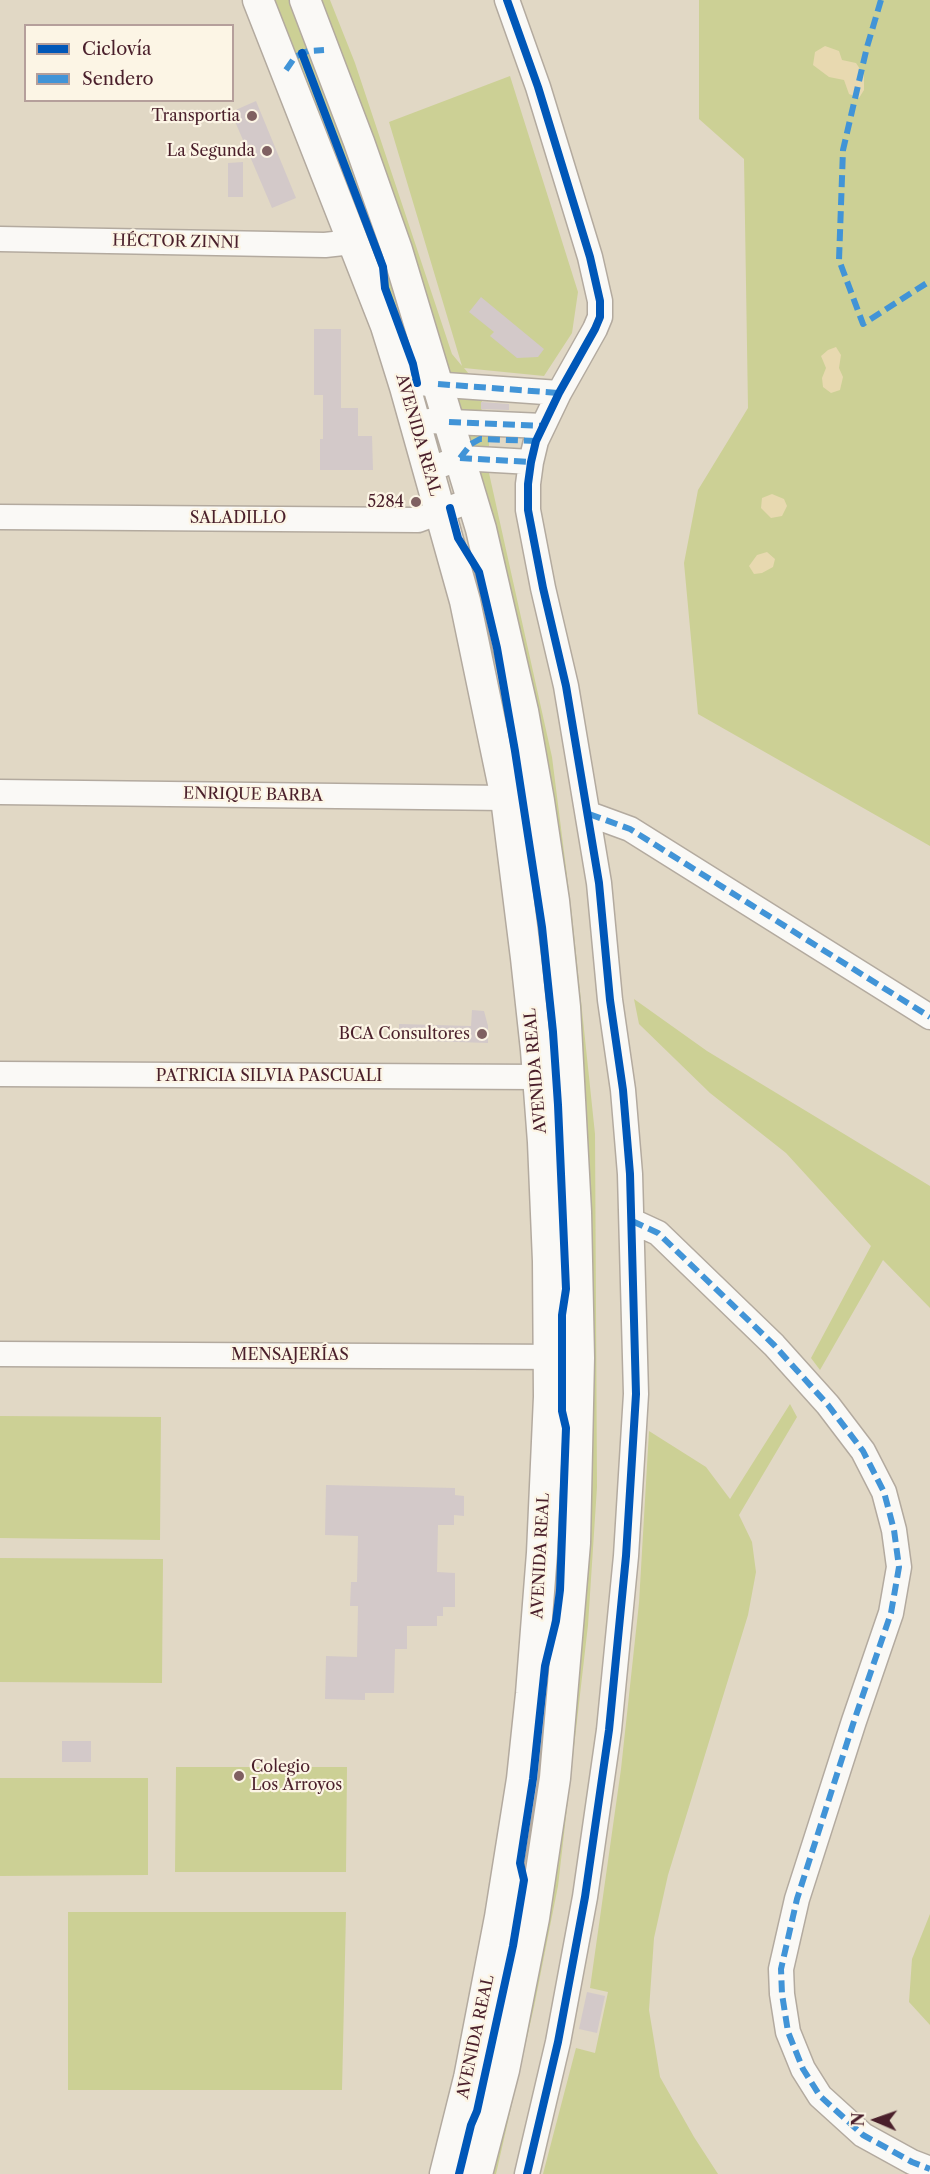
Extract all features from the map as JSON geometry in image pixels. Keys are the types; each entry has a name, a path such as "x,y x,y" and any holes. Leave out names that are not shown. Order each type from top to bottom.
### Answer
{"main road":[{"name":"AVENIDA REAL","path":"258,0 386,326 465,601 506,798 526,958 537,1077 548,1249 549,1397 542,1553 531,1694 522,1779 500,1917 468,2079 445,2174"},
{"name":"AVENIDA REAL","path":"305,0 397,250 492,573 523,711 554,901 566,1007 579,1358 575,1543 555,1778 534,1918 508,2047 477,2174"}],"street":[{"path":"507,0 538,87 590,257 600,301 600,317 595,329 560,393 537,443 528,484 528,510 566,686 599,883 610,1000 623,1090 632,1221 636,1394 626,1556 609,1730 585,1898 558,2042 527,2174"},
{"name":"HÉCTOR ZINNI","path":"0,239 325,245 352,242"},
{"path":"405,387 417,383 560,393"},
{"path":"416,426 429,421 448,422 537,443"},
{"path":"428,470 460,458 471,444 480,439 537,443"},
{"name":"SALADILLO","path":"0,517 418,520 472,500"},
{"name":"ENRIQUE BARBA","path":"0,792 506,798"},
{"path":"589,814 630,829 930,1017"},
{"name":"PATRICIA SILVIA PASCUALI","path":"0,1074 537,1077"},
{"path":"632,1221 658,1233 798,1372 828,1405 863,1451 884,1492 894,1530 899,1567 891,1614 797,1899 781,1969 782,1994 788,2032 803,2069 820,2096 863,2135 912,2162 930,2169"},
{"name":"MENSAJERÍAS","path":"0,1354 579,1358"}],"green space":[{"path":"265,0 297,0 419,363 410,366"},
{"path":"305,0 330,0 355,63 452,354 462,366 389,122 510,76 578,292 572,333 544,376 464,368 474,380 482,398 481,420 489,434 489,473 552,757 572,915 595,1134 597,1487 588,1625 558,1886 534,2007 496,2174 477,2174 555,1778 576,1212 523,711"},
{"path":"699,0 930,0 930,846 698,714 684,563 698,490 748,408 744,159 699,119"},
{"path":"634,999 707,1051 930,1186 930,1308 883,1260 820,1370 811,1358 871,1246 786,1153 710,1093 639,1024"},
{"path":"790,1404 797,1417 739,1515 752,1542 756,1572 748,1615 668,1875 654,1938 649,2010 660,2077 718,2174 543,2174 576,2048 595,2053 608,1992 590,1988 621,1769 639,1603 649,1431 706,1467 730,1499"},
{"path":"0,1416 161,1417 160,1540 0,1538"},
{"path":"0,1558 163,1559 162,1683 0,1682"},
{"path":"176,1767 347,1767 346,1872 175,1872"},
{"path":"0,1778 148,1778 148,1875 0,1876"},
{"path":"68,1912 346,1912 342,2090 68,2090"},
{"path":"930,1914 930,2025 909,2002 912,1959"}],"sand":[{"path":"825,46 839,51 842,60 856,63 864,75 864,90 859,98 849,94 844,80 829,77 813,65 815,52"},
{"path":"836,347 841,355 839,368 843,377 840,390 831,393 823,387 822,378 826,368 821,356"},
{"path":"772,494 784,499 787,506 782,516 771,518 761,508 762,498"},
{"path":"767,552 775,559 773,567 762,573 754,574 749,566 757,555"}],"building":[{"path":"256,101 296,198 272,208 231,112"},
{"path":"243,162 243,197 228,197 228,163"},
{"path":"481,297 544,349 538,357 517,358 490,336 494,332 469,312"},
{"path":"314,329 341,329 341,408 358,408 358,436 372,436 373,470 320,470 323,395 314,395"},
{"path":"481,402 509,404 509,410 481,409"},
{"path":"472,1010 484,1011 488,1026 488,1043 399,1040 399,1024 471,1026"},
{"path":"326,1485 455,1488 455,1495 464,1496 464,1516 454,1515 454,1525 438,1525 437,1572 455,1573 455,1607 443,1607 443,1616 437,1616 437,1626 407,1626 407,1649 395,1649 394,1693 365,1693 365,1700 325,1699 326,1656 357,1657 358,1606 350,1606 351,1582 357,1582 358,1536 325,1535"},
{"path":"62,1741 91,1741 91,1762 62,1762"},
{"path":"587,1992 605,1996 597,2033 579,2029"}],"marked path":[{"path":"881,0 867,47 843,150 839,260 863,324 930,281"},
{"path":"286,70 295,57 308,51 324,50"},
{"path":"438,384 559,393"},
{"path":"449,422 543,426"},
{"path":"460,458 471,444 480,439 536,441"},
{"path":"460,458 531,462"},
{"path":"589,814 630,829 930,1017"},
{"path":"632,1221 658,1233 774,1345 828,1405 863,1451 884,1492 894,1530 899,1567 891,1613 797,1899 781,1969 782,1994 788,2032 803,2069 820,2096 863,2135 912,2162 930,2169"}],"cycle path":[{"path":"507,0 538,87 590,257 600,301 600,317 595,329 559,393 536,441 528,484 528,510 566,686 599,883 610,1000 623,1090 630,1174 636,1394 626,1556 609,1730 585,1897 558,2042 527,2174"},
{"path":"302,53 383,267 385,288 413,364 417,383"},
{"path":"450,508 458,538 479,572 497,648 542,927 558,1105 566,1289 562,1315 562,1411 566,1428 560,1590 556,1621 545,1666 533,1779 520,1863 524,1880 513,1946 477,2111 471,2125 459,2174"}],"place":[{"name":"Transportia","path":"252,116"},
{"name":"La Segunda","path":"267,151"},
{"name":"5284","path":"416,502"},
{"name":"BCA Consultores","path":"482,1034"},
{"name":"Colegio Los Arroyos","path":"239,1776"}]}
